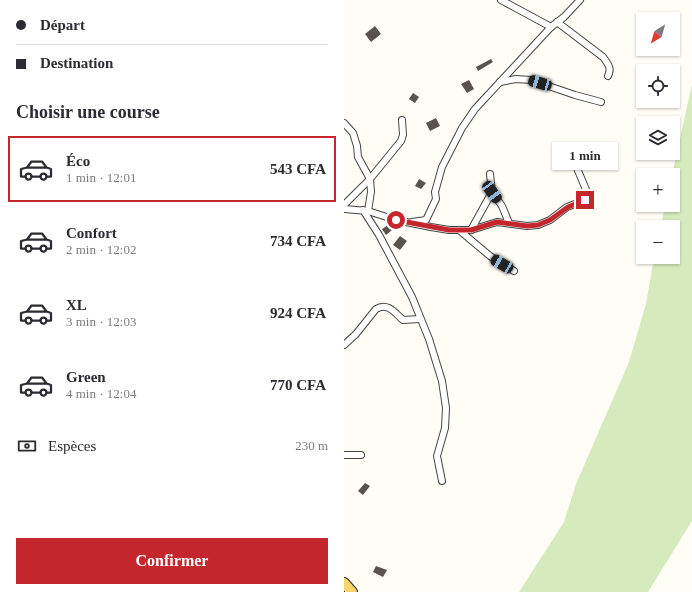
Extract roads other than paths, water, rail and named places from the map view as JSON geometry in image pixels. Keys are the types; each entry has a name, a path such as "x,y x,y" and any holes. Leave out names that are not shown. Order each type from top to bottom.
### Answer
{"main road":[{"path":"344,583 352,592"}],"street":[{"path":"501,0 551,27"},
{"path":"426,220 436,199 436,188 442,167 462,128 475,109 551,27 564,17 580,0"},
{"path":"557,22 603,57 609,65 610,71 608,76"},
{"path":"500,82 516,79 531,80 601,102"},
{"path":"344,205 370,179 401,141 403,135 402,120"},
{"path":"344,123 353,133 357,146 358,158 370,179 371,200 365,211"},
{"path":"344,209 365,211 396,220 449,230 471,230 497,222 527,226 538,225 550,220 568,207 585,200 587,197 587,192 574,161"},
{"path":"490,174 492,192 502,206 509,223"},
{"path":"471,230 492,192"},
{"path":"365,211 412,297 429,339 442,381 446,408 445,428 438,456 442,481"},
{"path":"411,223 426,220"},
{"path":"426,220 430,227"},
{"path":"459,230 490,256 514,271"},
{"path":"344,345 356,334 376,309 381,307 386,306 404,320 408,321 420,319"},
{"path":"344,455 361,455"}]}
